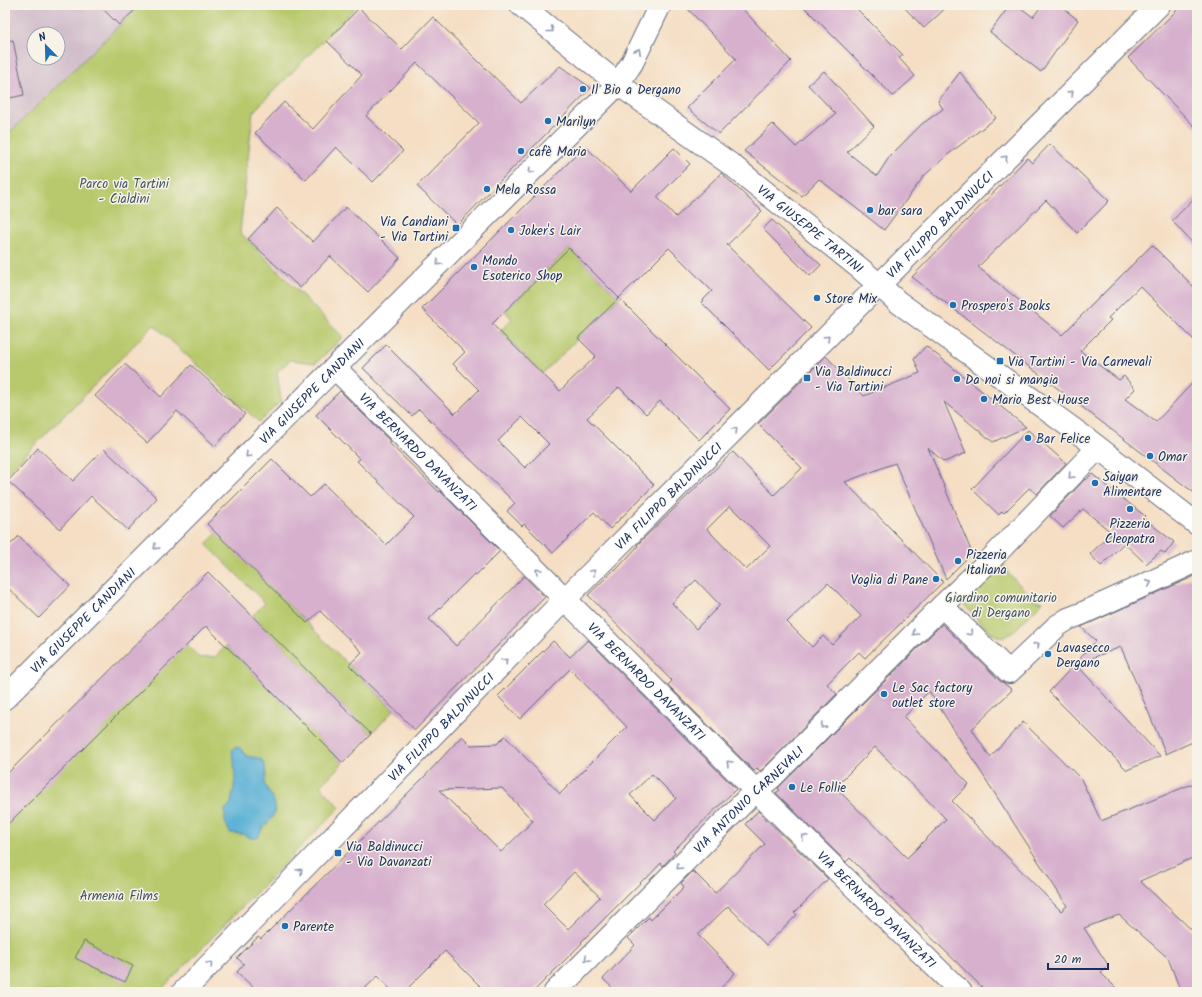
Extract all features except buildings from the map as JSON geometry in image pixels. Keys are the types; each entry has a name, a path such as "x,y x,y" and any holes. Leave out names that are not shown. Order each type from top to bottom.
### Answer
{"street":[{"name":"VIA GIUSEPPE TARTINI","path":"521,5 618,84 733,166 916,315 1098,448 1197,524"},
{"name":"VIA GIUSEPPE CANDIANI","path":"5,698 618,84 632,63 660,5"},
{"name":"VIA FILIPPO BALDINUCCI","path":"182,992 565,599 880,286 1043,120 1159,5"},
{"name":"VIA BERNARDO DAVANZATI","path":"335,368 756,790 961,992"},
{"name":"VIA ANTONIO CARNEVALI","path":"555,992 756,790 771,778 942,606 990,560 1098,448"},
{"path":"942,606 1009,672 1057,626 1068,619 1197,561"}],"shaded area":[{"path":"5,5 140,5 5,136"}],"green space":[{"name":"Parco via Tartini - Cialdini","path":"140,5 358,5 253,112 240,232 343,337 316,363 290,360 277,372 281,401 259,422 154,325 5,475 5,137"},
{"path":"569,248 619,298 542,374 500,331 512,319 505,311"},
{"path":"217,533 394,710 371,734 252,616 265,603 206,544"},
{"name":"Giardino comunitario di Dergano","path":"1003,563 1008,573 1034,599 1043,602 1012,633 1004,637 997,636 990,632 963,604"},
{"name":"Armenia Films","path":"187,645 200,658 215,657 226,646 343,763 320,786 340,807 159,992 13,992 5,986 5,816"}],"water":[{"path":"234,747 241,748 247,756 261,759 266,771 265,785 275,804 274,815 262,830 259,837 254,839 241,834 230,833 225,822 225,810 231,803 235,779 234,759 232,752"}],"place":[{"name":"Il Bio a Dergano","path":"583,89"},
{"name":"Marilyn","path":"548,121"},
{"name":"cafè Maria","path":"521,151"},
{"name":"Mela Rossa","path":"487,189"},
{"name":"bar sara","path":"870,210"},
{"name":"Via Candiani - Via Tartini","path":"456,228"},
{"name":"Joker's Lair","path":"511,230"},
{"name":"Mondo Esoterico Shop","path":"474,267"},
{"name":"Store Mix","path":"817,298"},
{"name":"Prospero's Books","path":"953,305"},
{"name":"Via Tartini - Via Carnevali","path":"1000,361"},
{"name":"Via Baldinucci - Via Tartini","path":"807,378"},
{"name":"Da noi si mangia","path":"957,379"},
{"name":"Mario Best House","path":"984,399"},
{"name":"Bar Felice","path":"1028,438"},
{"name":"Omar","path":"1150,456"},
{"name":"Saiyan Alimentare","path":"1095,483"},
{"name":"Pizzeria Cleopatra","path":"1130,509"},
{"name":"Pizzeria Italiana","path":"958,561"},
{"name":"Voglia di Pane","path":"936,579"},
{"name":"Lavasecco Dergano","path":"1048,654"},
{"name":"Le Sac factory outlet store","path":"884,694"},
{"name":"Le Follie","path":"792,787"},
{"name":"Via Baldinucci - Via Davanzati","path":"338,853"},
{"name":"Parente","path":"285,926"}]}
